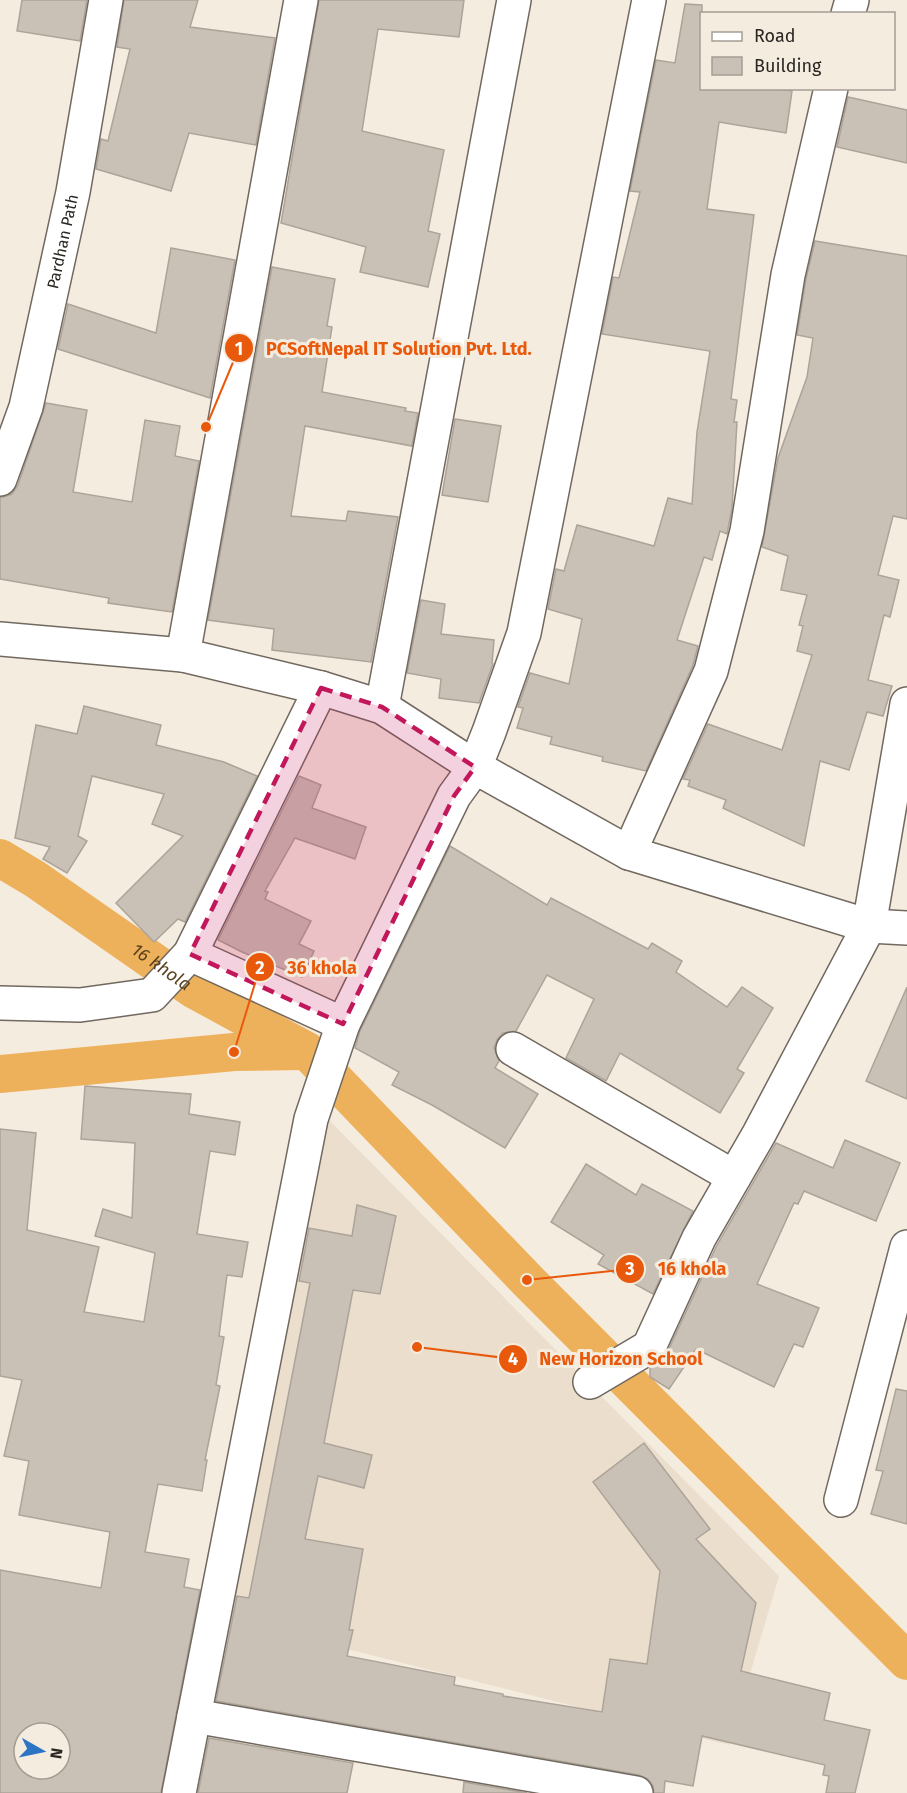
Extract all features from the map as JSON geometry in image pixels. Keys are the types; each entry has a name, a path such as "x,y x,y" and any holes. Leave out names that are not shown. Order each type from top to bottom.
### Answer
{"street":[{"name":"Pardhan Path","path":"0,479 28,396 73,192 106,0"},
{"path":"183,655 302,0"},
{"path":"382,707 514,0"},
{"path":"179,1793 310,1119 338,1036 454,796 475,767 524,633 649,0"},
{"path":"629,853 711,671 747,531 788,275 831,90"},
{"path":"0,639 183,655 321,688 382,707 475,767 629,853 869,926 907,928"},
{"path":"0,1003 80,1005 152,995 190,954 321,688"},
{"path":"590,1382 649,1347 699,1238 759,1134 869,926 907,704"},
{"path":"190,954 338,1036"},
{"path":"513,1049 734,1177"},
{"path":"841,1500 907,1247"},
{"path":"195,1716 636,1793"}],"highlighted area":[{"path":"321,688 382,707 475,767 454,796 343,1024 190,954"}],"shaded area":[{"path":"327,1118 779,1576 729,1745 227,1619"}],"building":[{"path":"22,0 87,0 80,41 17,31"},
{"path":"124,0 198,0 190,27 275,38 256,145 189,133 171,191 96,169 101,139 108,141 130,49 117,47"},
{"path":"319,0 464,0 459,37 378,29 362,131 444,150 428,231 440,234 428,287 360,272 366,247 281,223"},
{"path":"685,4 702,5 702,12 700,12 700,90 792,91 786,133 719,122 707,209 754,215 731,399 737,400 734,422 737,422 732,508 727,534 720,531 712,560 704,557 677,640 698,646 693,665 646,771 602,761 603,757 550,744 552,737 517,728 523,708 518,707 530,673 569,684 582,619 548,609 556,569 564,571 577,525 654,546 668,498 692,504 697,432 710,351 602,334 613,277 619,278 640,192 630,191 656,60 675,63"},
{"path":"848,97 907,110 907,163 837,147"},
{"path":"815,241 907,256 907,519 893,516 878,575 899,580 890,617 884,615 868,680 892,686 883,716 867,712 849,770 820,761 804,846 723,808 726,800 688,786 690,780 683,779 708,724 782,750 812,655 797,651 803,626 799,625 807,595 781,590 788,556 762,547 778,458 807,377 813,338 797,335"},
{"path":"171,248 235,260 210,398 58,349 68,304 156,333"},
{"path":"272,267 335,279 327,326 332,327 322,392 406,408 405,411 418,413 412,446 305,426 291,516 346,521 348,511 398,517 371,662 272,650 274,629 208,620"},
{"path":"46,403 87,410 73,492 132,502 145,420 180,426 175,456 199,461 172,612 108,603 109,598 0,579 0,498 12,494 18,485"},
{"path":"455,419 501,426 488,502 442,495"},
{"path":"421,600 445,604 441,634 494,640 493,664 479,703 439,698 441,679 407,673"},
{"path":"84,706 161,725 156,745 224,762 257,776 185,922 178,919 154,942 116,903 183,836 152,824 164,794 92,776 78,836 87,841 67,873 43,859 50,847 15,838 36,725 77,734"},
{"path":"299,776 321,785 312,808 366,827 355,859 295,838 265,891 268,892 265,899 311,921 299,944 314,951 302,977 218,940"},
{"path":"450,846 547,905 551,898 648,949 652,943 682,961 676,972 727,1007 742,987 773,1008 737,1069 744,1073 720,1113 620,1053 606,1081 566,1058 594,999 547,975 516,1031 503,1033 494,1048 499,1061 495,1068 538,1094 505,1148 432,1105 392,1085 399,1072 355,1048 360,1031"},
{"path":"907,987 907,1099 866,1081"},
{"path":"85,1086 191,1094 189,1114 240,1122 235,1155 210,1151 197,1234 248,1242 242,1277 227,1275 219,1336 224,1337 216,1385 220,1386 205,1460 207,1460 202,1491 158,1484 145,1552 189,1559 184,1587 200,1590 161,1793 0,1793 0,1570 101,1588 110,1532 19,1515 29,1461 4,1456 22,1380 0,1376 0,1129 36,1133 27,1230 99,1247 84,1312 144,1322 155,1253 95,1236 103,1209 132,1218 135,1143 81,1139"},
{"path":"845,1140 900,1163 876,1221 804,1191 798,1204 794,1203 757,1284 819,1308 803,1347 794,1344 774,1387 696,1349 669,1389 650,1377 650,1368 666,1355 716,1247 776,1143 833,1168"},
{"path":"586,1164 636,1195 642,1184 693,1211 653,1294 598,1264 604,1255 551,1222"},
{"path":"357,1205 396,1216 380,1294 353,1290 324,1443 372,1455 364,1488 318,1476 305,1539 363,1549 349,1630 353,1630 347,1656 455,1677 454,1685 503,1694 503,1696 602,1712 610,1659 647,1664 660,1571 593,1482 644,1443 710,1529 696,1539 756,1603 741,1671 830,1693 824,1720 870,1730 855,1793 826,1793 829,1776 823,1775 825,1765 702,1736 693,1786 665,1781 664,1793 654,1793 653,1786 648,1779 639,1775 216,1701 237,1596 249,1598 310,1283 299,1281 309,1228 352,1236"},
{"path":"896,1389 907,1391 907,1524 871,1514 883,1471 876,1470"},
{"path":"209,1738 353,1763 347,1793 198,1793"},
{"path":"464,1782 527,1793 463,1793"}],"waterway":[{"name":"16 khola","path":"0,858 35,879 193,989 307,1051 527,1280 907,1661"},
{"path":"0,1074 234,1052 305,1051"}],"place":[{"name":"PCSoftNepal IT Solution Pvt. Ltd.","path":"206,427"},
{"name":"36 khola","path":"234,1052"},
{"name":"16 khola","path":"527,1280"},
{"name":"New Horizon School","path":"417,1347"}]}
